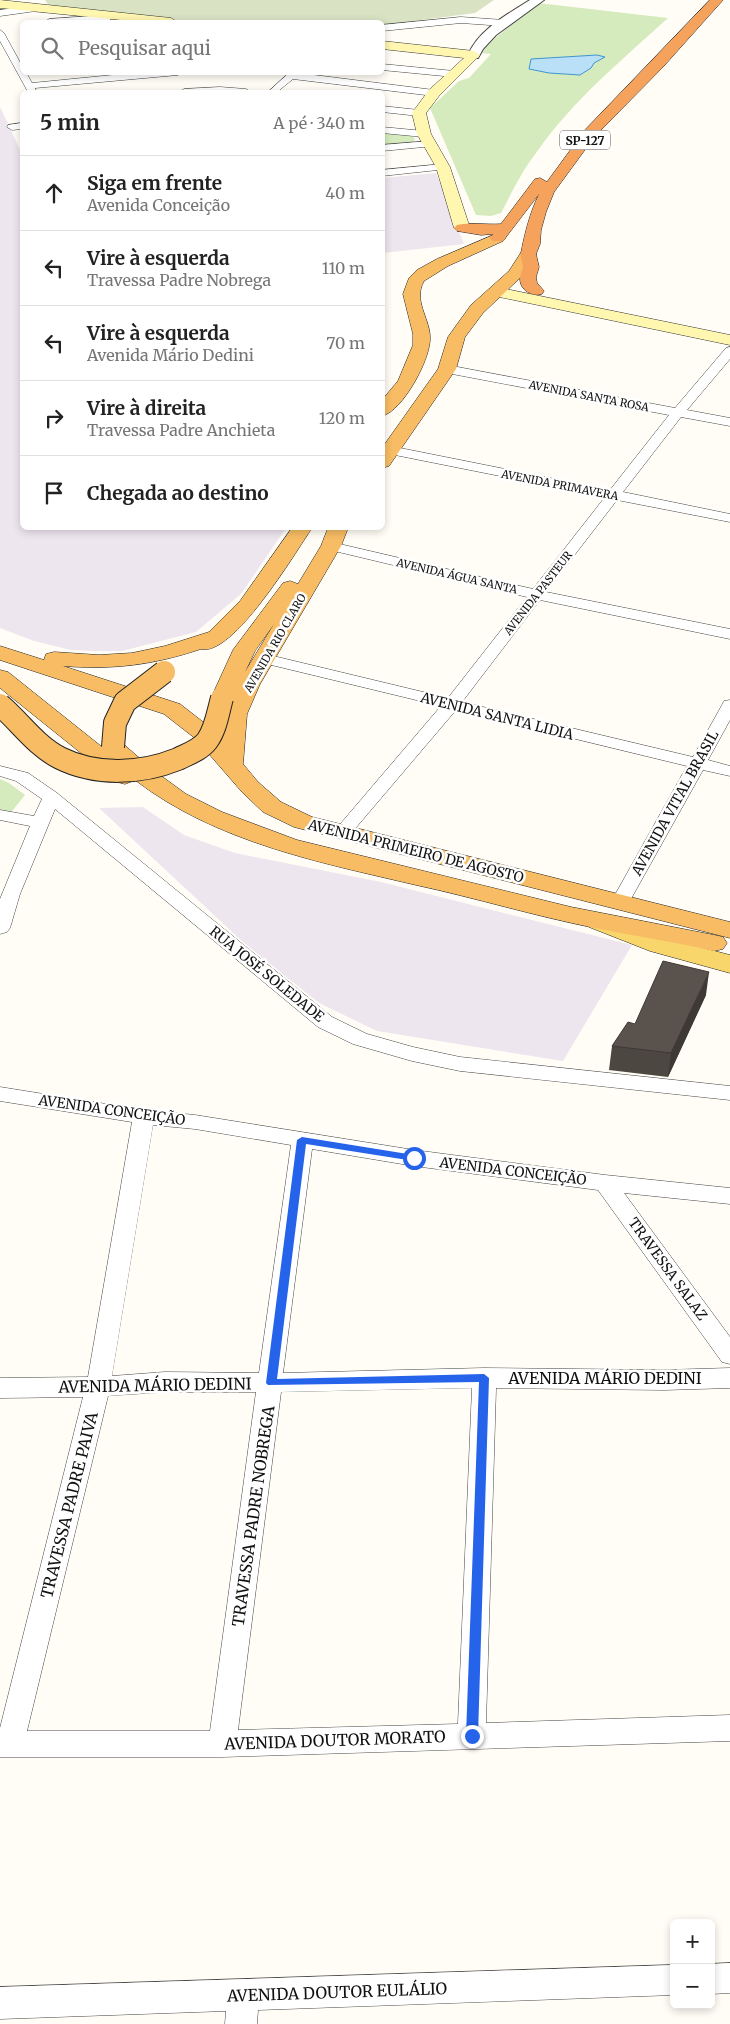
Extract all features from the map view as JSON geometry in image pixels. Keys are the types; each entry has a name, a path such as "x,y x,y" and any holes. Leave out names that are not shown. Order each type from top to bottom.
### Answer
{"highway":[{"name":"SP-127","path":"462,330 477,309 496,292 503,265 528,254 532,244 533,230 538,212 547,192 590,133 658,64 716,0"},
{"name":"SP-127","path":"585,118 618,85"},
{"name":"SP-127","path":"419,325 411,304 410,290 417,277 437,265 471,251 502,233 539,184 553,161"},
{"path":"503,265 514,249 502,233 462,228 471,251 503,265 522,282 536,291"},
{"path":"528,254 531,267 528,277 529,284 536,291"},
{"path":"419,325 431,330 462,330"},
{"path":"385,408 405,388 414,368 422,343 419,325"},
{"path":"386,456 447,369 457,337 462,330"},
{"path":"0,652 46,659 96,662 141,658 174,651 221,635 248,604 301,530"},
{"path":"0,705 60,758 93,769 127,771 155,768 197,750 207,741 222,698 244,650 309,560 336,534"},
{"name":"AVENIDA RIO CLARO","path":"231,765 236,714 250,684 336,534"},
{"name":"AVENIDA PRIMEIRO DE AGOSTO","path":"221,635 164,672 125,702 115,723 113,747 152,783 202,814 253,835 348,861 594,920"},
{"name":"AVENIDA PRIMEIRO DE AGOSTO","path":"0,652 172,709 204,734 250,787 272,807 303,822 620,902 723,940"},
{"name":"AVENIDA PRIMEIRO DE AGOSTO","path":"0,677 144,792 208,830 247,844 348,861"},
{"path":"202,814 223,814 241,809 251,798 250,787"},
{"path":"594,920 723,940"}],"main road":[{"path":"1,6 134,20"},
{"path":"385,45 474,55"},
{"path":"462,228 443,167 427,139 417,113 434,93 474,55"},
{"path":"536,291 562,299 650,316 681,317 730,327"},
{"path":"496,292 725,336"},
{"name":"AVENIDA PRIMEIRO DE AGOSTO","path":"594,920 659,945 730,964"}],"street":[{"path":"474,55 475,49 504,23 538,0"},
{"path":"42,9 48,20"},
{"path":"78,20 107,18"},
{"path":"385,28 461,20 504,23"},
{"path":"0,33 20,71"},
{"path":"0,59 13,58"},
{"path":"385,66 454,74"},
{"path":"22,75 30,89 83,77 126,75"},
{"path":"274,90 293,75"},
{"path":"301,75 434,93"},
{"path":"212,78 220,90"},
{"path":"385,109 417,113"},
{"path":"394,131 417,113"},
{"path":"385,130 427,139"},
{"path":"385,147 427,139"},
{"path":"385,171 443,167"},
{"name":"AVENIDA PASTEUR","path":"342,833 451,705 678,412 730,351"},
{"name":"AVENIDA SANTA ROSA","path":"447,369 730,422"},
{"name":"AVENIDA PRIMAVERA","path":"386,456 730,518"},
{"name":"AVENIDA ÁGUA SANTA","path":"336,534 537,595 730,634"},
{"name":"AVENIDA SANTA LIDIA","path":"265,659 730,771"},
{"name":"AVENIDA VITAL BRASIL","path":"620,902 730,705"},
{"name":"RUA JOSÉ SOLEDADE","path":"0,771 22,777 51,797 325,1022 360,1039 412,1054 460,1064 730,1093"},
{"path":"0,928 51,797"},
{"path":"0,815 41,823"},
{"name":"AVENIDA CONCEIÇÃO","path":"0,1094 144,1117 195,1122 414,1158 605,1183 730,1196"},
{"name":"TRAVESSA PADRE PAIVA","path":"5,1744 98,1387 144,1117"},
{"name":"TRAVESSA PADRE NOBREGA","path":"222,1744 302,1140"},
{"name":"TRAVESSA SALAZ","path":"605,1183 730,1355"},
{"path":"472,1736 484,1378"},
{"name":"AVENIDA MÁRIO DEDINI","path":"0,1388 98,1387 166,1382 271,1383 484,1378 664,1380 730,1378"},
{"name":"AVENIDA DOUTOR MORATO","path":"5,1744 222,1744 730,1728"},
{"path":"715,1979 730,1978"},
{"name":"AVENIDA DOUTOR EULÁLIO","path":"0,2003 242,2010 670,1980"}],"shaded area":[{"path":"0,107 20,150 20,530 285,530 241,594 196,632 122,651 94,651 71,650 34,641 0,628"},
{"path":"436,173 464,244 385,253 385,178"},
{"path":"143,807 184,835 235,853 381,882 632,945 563,1061 377,1031 319,1003 244,943 99,808"}],"green space":[{"path":"45,0 494,0 475,13 385,25 385,20 177,20 50,7"},
{"path":"538,3 668,18 598,82 565,116 526,167 501,213 491,216 476,215 430,108 459,81 469,78 491,54 481,53 494,39"},
{"path":"385,133 412,136 415,139 413,142 385,145"},
{"path":"0,779 25,795 9,815 0,813"}],"water":[{"path":"597,55 605,57 594,63 591,68 580,75 549,73 529,69 531,59"}],"building":[{"path":"663,961 709,972 671,1053 612,1046 628,1022 635,1024"}],"route":[{"path":"414,1158 302,1140 271,1383 484,1378 472,1736"}]}
